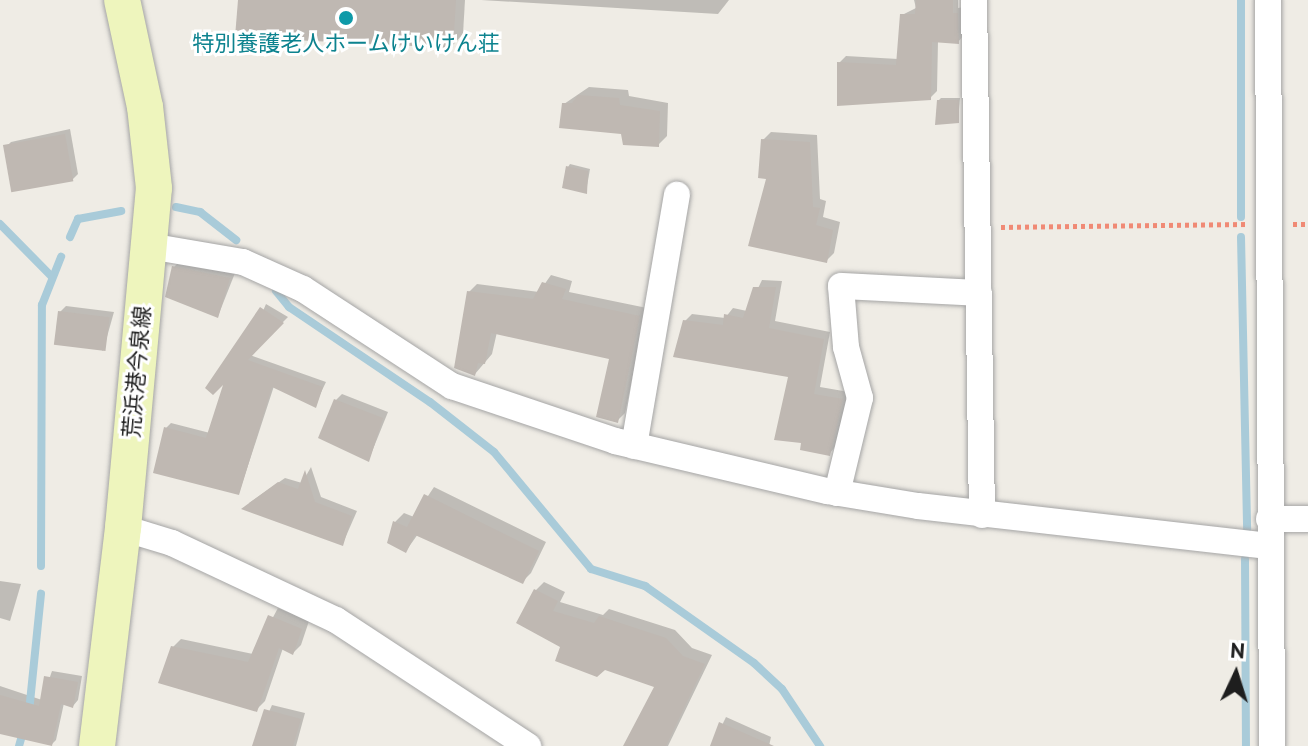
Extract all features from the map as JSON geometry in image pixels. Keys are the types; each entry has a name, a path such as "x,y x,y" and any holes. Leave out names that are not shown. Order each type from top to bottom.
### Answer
{"main road":[{"name":"荒浜港今泉線","path":"97,746 123,528 154,188 150,144 122,0"}],"street":[{"path":"974,0 982,515"},
{"path":"1268,0 1272,746"},
{"path":"634,446 677,195"},
{"path":"149,246 243,262 303,289 408,362 452,386 521,414 634,446 837,493 982,515 1269,546"},
{"path":"837,493 860,398 846,347 841,286 979,293"},
{"path":"1269,519 1308,519"},
{"path":"123,528 172,543 336,620 528,746"}],"path":[{"path":"978,227 1268,224"}],"building":[{"name":"特別養護老人ホームけいけん荘","path":"238,0 456,0 453,48 235,37"},
{"path":"916,0 953,0 953,13 958,13 959,44 932,42 931,100 837,106 837,62 896,65 900,14 915,14"},
{"path":"578,95 619,98 620,105 660,111 659,147 623,145 621,134 559,128 562,103 572,103"},
{"path":"937,100 959,100 959,123 935,125"},
{"path":"65,134 73,181 11,192 3,145"},
{"path":"761,139 810,142 813,207 820,208 816,225 833,230 827,263 748,246 766,179 758,178"},
{"path":"566,166 588,171 587,194 562,188"},
{"path":"172,266 230,278 218,318 165,297"},
{"path":"542,282 566,289 562,299 640,316 618,423 596,417 609,359 491,333 485,364 478,363 475,376 454,368 467,291 533,299"},
{"path":"753,287 776,287 769,328 824,339 814,394 843,399 830,456 800,450 801,443 774,440 788,377 673,357 683,320 723,325 724,314 743,318"},
{"path":"260,307 284,323 248,360 323,387 316,408 272,387 239,495 153,473 164,427 206,438 223,385 213,395 205,388"},
{"path":"58,311 110,317 105,351 54,345"},
{"path":"334,399 383,418 369,462 318,438"},
{"path":"305,470 315,502 352,516 343,546 241,509 278,482 298,489"},
{"path":"424,494 539,551 523,584 415,535 406,553 387,543 393,521 407,527"},
{"path":"534,589 558,601 553,611 594,623 599,616 666,638 683,656 705,664 666,746 623,746 654,687 605,670 597,677 555,661 560,647 516,623"},
{"path":"268,615 302,629 293,655 279,648 257,712 158,683 171,646 248,662"},
{"path":"44,676 78,682 73,708 61,704 52,746 0,734 0,695 39,706"},
{"path":"264,709 301,719 293,746 252,746"},
{"path":"719,722 774,746 710,746"}],"waterway":[{"path":"1241,0 1241,217"},
{"path":"176,207 200,212 236,240"},
{"path":"70,237 78,219 121,211"},
{"path":"0,224 52,277"},
{"path":"1241,237 1247,529"},
{"path":"41,566 42,305 61,257"},
{"path":"276,291 289,307 430,402 494,452 591,569 645,586 754,663 782,689 820,746"},
{"path":"1245,559 1246,746"},
{"path":"29,712 41,594"},
{"path":"19,746 24,729"}],"place":[{"name":"特別養護老人ホームけいけん荘","path":"346,18"}]}
